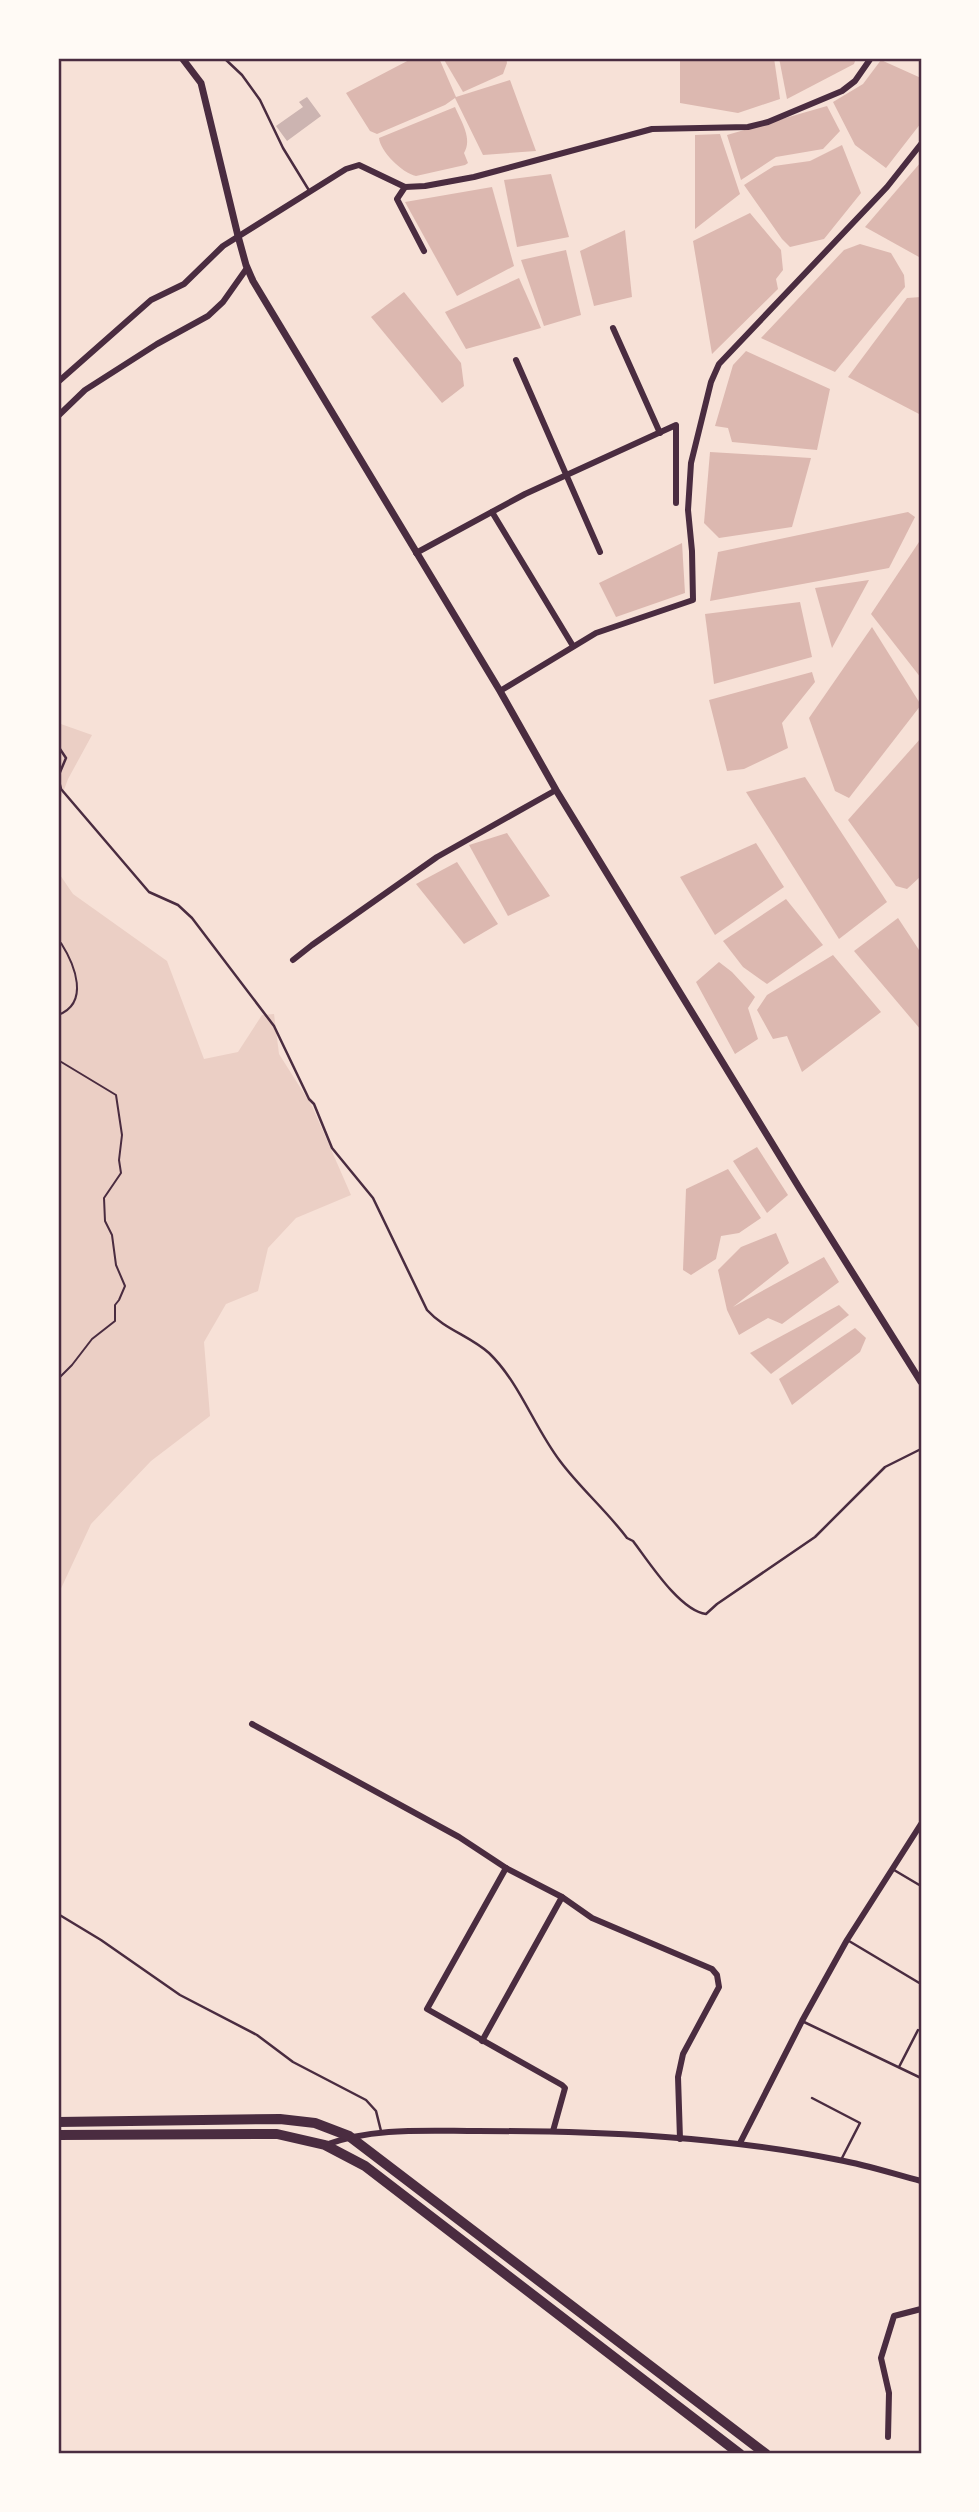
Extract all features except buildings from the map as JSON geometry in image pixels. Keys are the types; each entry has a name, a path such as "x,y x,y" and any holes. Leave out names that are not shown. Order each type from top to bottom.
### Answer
{"main road":[{"path":"58,2122 280,2119 315,2123 348,2136 766,2454"},
{"path":"58,2135 277,2134 325,2145 365,2166 740,2454"}],"street":[{"path":"182,58 201,83 247,268 500,691 556,790 921,1382"},
{"path":"58,382 151,300 184,284 223,246 346,169 359,165 405,187 425,186 474,177 652,129 748,127 768,122 842,91 855,81 871,58"},
{"path":"500,691 602,630 693,600 688,510 691,463 711,382 719,364 887,187 921,144"},
{"path":"405,187 397,199 424,251"},
{"path":"58,415 85,390 157,344 208,316 223,302 247,268"},
{"path":"613,328 660,433"},
{"path":"516,360 600,552"},
{"path":"416,553 568,474 676,425 676,503"},
{"path":"492,512 573,646"},
{"path":"293,960 438,857 556,790"},
{"path":"252,1724 459,1837 506,1868 562,1897 608,1927 712,1969 717,1975 719,1987 683,2054 678,2077 680,2139"},
{"path":"740,2143 847,1940 921,1824"},
{"path":"506,1868 427,2009 565,2088 553,2131"},
{"path":"482,2041 562,1897"},
{"path":"325,2145 348,2136 381,2132 553,2131 740,2143 841,2160 921,2182"},
{"path":"888,2437 889,2393 881,2358 894,2316 921,2309"}],"lane":[{"path":"225,58 242,75 260,100 283,148 310,192"},
{"path":"58,746 66,758 58,777 61,789 149,892 178,905 192,918 274,1026 309,1099 314,1104 332,1148 373,1198 427,1310 437,1321 466,1335 490,1354 519,1392 536,1425 560,1461 627,1538 633,1541 676,1596 697,1613 706,1614 815,1537 885,1467 921,1449"},
{"path":"893,1869 921,1886"},
{"path":"58,1914 101,1940 180,1995 257,2035 293,2062 366,2100 376,2111 381,2132"},
{"path":"847,1940 921,1984"},
{"path":"802,2021 921,2078"},
{"path":"899,2067 918,2030"},
{"path":"812,2098 860,2123 841,2160"}],"path":[{"path":"58,943 61,943 74,966 77,989 75,1004 58,1015"},
{"path":"58,1060 116,1095 122,1135 119,1160 121,1173 104,1198 105,1221 112,1235 117,1265 125,1286 115,1305 115,1321 92,1339 58,1379"}],"shaded area":[{"path":"413,58 439,58 456,97 510,80 536,151 483,155 455,98 445,105 377,134 370,131 346,93"},
{"path":"443,58 506,58 507,63 503,74 463,92"},
{"path":"680,58 774,58 780,99 738,113 680,103"},
{"path":"779,58 856,58 854,64 787,99"},
{"path":"881,60 921,78 921,123 886,168 855,145 833,102 863,84"},
{"path":"827,106 840,131 823,149 776,157 741,180 727,135"},
{"path":"455,107 467,136 464,153 468,163 465,165 416,176 398,166 383,149 379,138"},
{"path":"720,134 740,194 695,229 695,135"},
{"path":"842,145 861,193 824,239 790,247 744,185 774,166 810,161"},
{"path":"921,162 921,255 919,257 865,227"},
{"path":"551,174 569,237 517,247 504,180"},
{"path":"492,187 514,266 457,296 405,202"},
{"path":"750,213 781,250 783,270 776,279 778,289 712,354 693,241"},
{"path":"625,230 632,297 594,306 580,251"},
{"path":"860,244 891,253 904,275 905,287 835,372 761,338 844,250"},
{"path":"566,250 581,315 544,326 521,260"},
{"path":"519,278 541,328 466,349 445,312"},
{"path":"404,292 461,363 464,386 442,403 371,317"},
{"path":"921,297 921,415 848,377 907,298"},
{"path":"746,351 830,389 817,450 732,442 728,428 715,426 733,365"},
{"path":"710,452 811,458 792,527 719,538 704,523"},
{"path":"908,512 915,517 889,568 710,601 718,552"},
{"path":"921,539 921,678 871,614"},
{"path":"682,543 685,593 616,617 599,583"},
{"path":"869,580 832,648 815,588"},
{"path":"800,602 812,657 714,684 705,614"},
{"path":"872,627 921,705 849,798 835,791 809,718"},
{"path":"812,672 815,682 782,723 788,748 744,769 727,771 709,700"},
{"path":"58,723 92,735 68,779 58,806"},
{"path":"921,738 921,876 907,889 896,886 848,820"},
{"path":"805,777 887,902 839,939 746,792"},
{"path":"507,833 550,896 508,916 469,845"},
{"path":"756,843 784,887 715,935 680,877"},
{"path":"457,862 498,924 464,944 416,884"},
{"path":"58,872 73,894 167,961 204,1059 238,1052 262,1015 274,1014 279,1054 312,1106 351,1195 296,1218 268,1248 258,1291 226,1304 204,1342 210,1416 151,1461 91,1524 58,1595 58,1215 61,1203 58,1188"},
{"path":"786,899 823,945 767,984 743,967 723,941"},
{"path":"898,918 921,953 921,1030 854,951"},
{"path":"833,955 881,1012 802,1072 787,1036 773,1039 757,1010 767,995"},
{"path":"719,962 755,997 748,1008 758,1039 735,1054 696,982"},
{"path":"757,1147 788,1195 767,1213 733,1161"},
{"path":"728,1169 761,1218 739,1233 721,1236 716,1259 691,1275 683,1270 686,1189"},
{"path":"776,1233 789,1263 733,1307 824,1257 839,1282 782,1324 768,1318 739,1335 727,1310 718,1270 741,1247"},
{"path":"839,1305 849,1315 771,1374 750,1353"},
{"path":"855,1328 866,1338 860,1352 792,1405 779,1379"}]}
